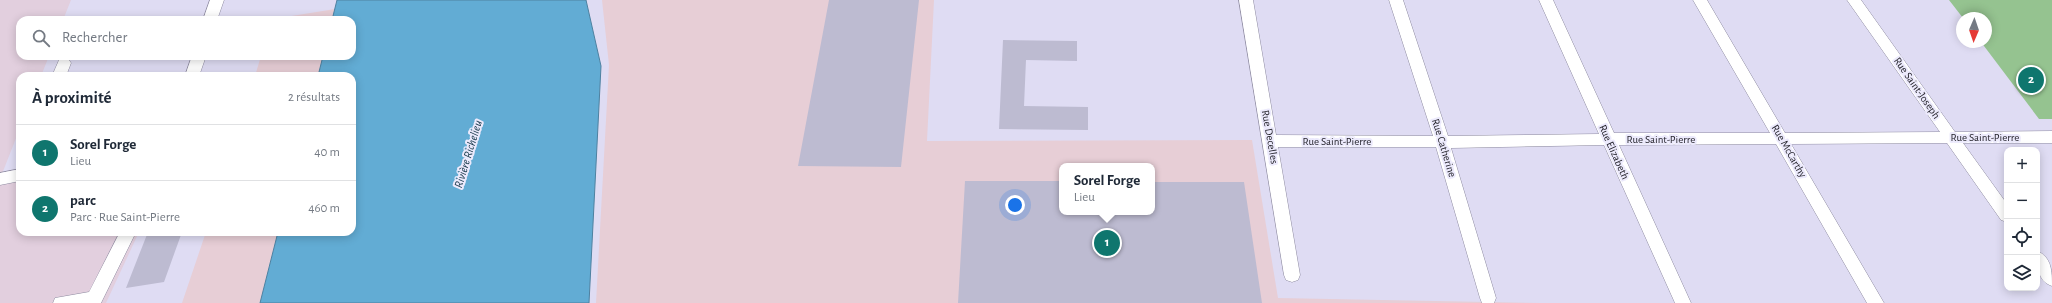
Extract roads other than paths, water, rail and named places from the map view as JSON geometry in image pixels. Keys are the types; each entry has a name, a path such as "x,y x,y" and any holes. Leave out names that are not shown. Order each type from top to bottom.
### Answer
{"street":[{"path":"211,16 217,0"},
{"name":"Rue Decelles","path":"1246,0 1271,141 1292,275"},
{"name":"Rue Catherine","path":"1396,0 1442,142 1488,298"},
{"name":"Rue Elizabeth","path":"1546,0 1683,303"},
{"name":"Rue McCarthy","path":"1700,0 1876,303"},
{"name":"Rue Saint-Joseph","path":"1854,0 2004,212"},
{"path":"193,72 198,60"},
{"path":"60,72 64,63"},
{"name":"Rue Saint-Pierre","path":"1271,141 1442,142 1608,139 2052,137"},
{"path":"61,303 94,300 126,236"},
{"path":"2040,262 2052,279"}],"water":[{"name":"Rivière Richelieu","path":"337,0 586,0 601,66 589,303 260,303 277,236 356,236 356,72 319,72 322,60 356,60 356,16 333,16"}],"place":[{"name":"parc","path":"2031,80"},
{"name":"Sorel Forge","path":"1107,243"}]}
